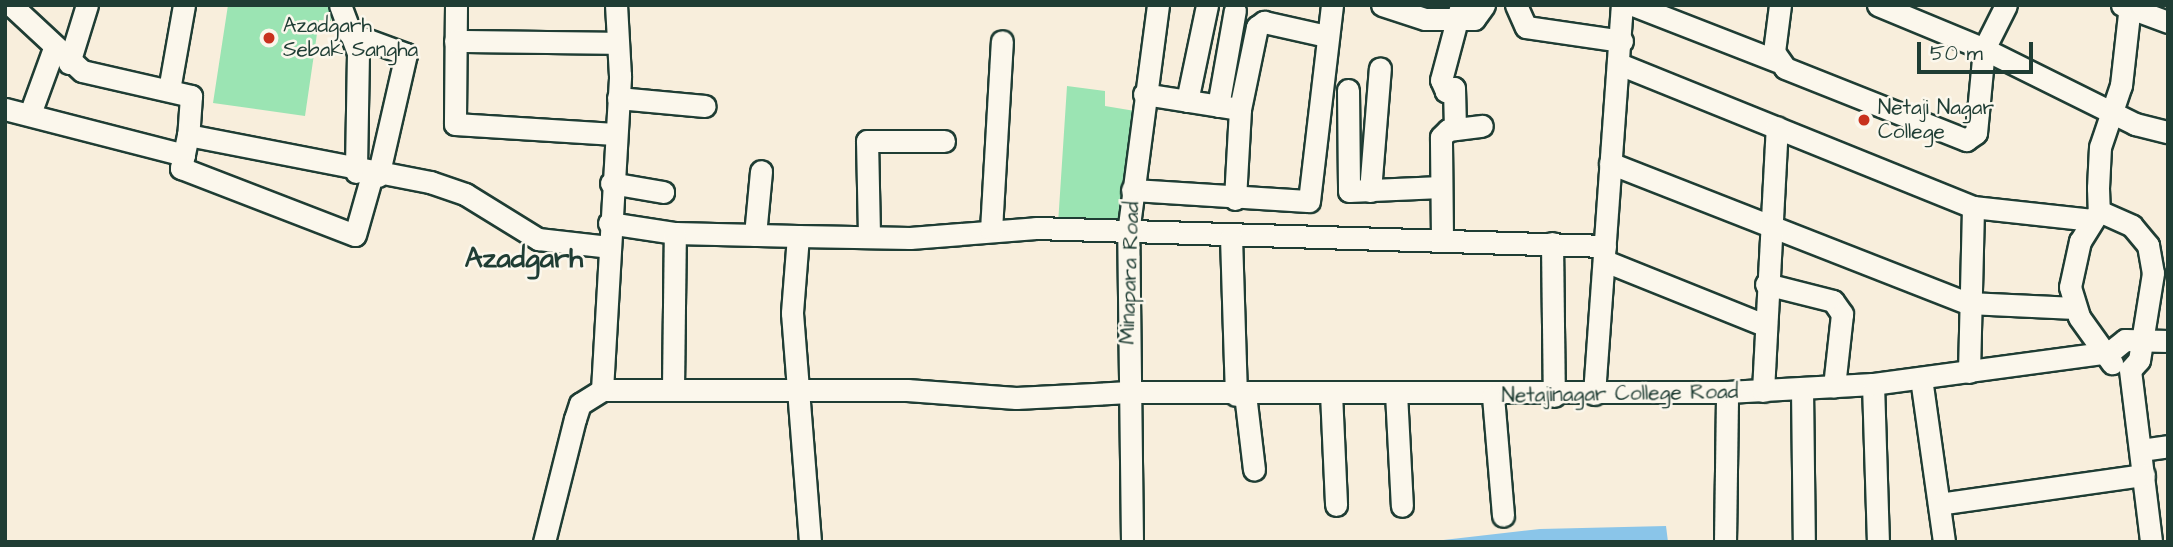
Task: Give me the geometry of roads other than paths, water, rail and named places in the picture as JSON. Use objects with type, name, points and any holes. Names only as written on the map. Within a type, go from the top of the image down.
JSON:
[{"type":"street","points":[[5,24],[12,5],[62,55],[97,75],[191,96],[185,171],[355,235],[369,174],[406,54],[349,33]]},
{"type":"street","points":[[30,114],[87,5]]},
{"type":"street","points":[[169,90],[184,5]]},
{"type":"street","points":[[340,5],[358,53],[369,174]]},
{"type":"street","points":[[456,5],[455,124],[615,134]]},
{"type":"street","points":[[544,542],[580,404],[601,390],[618,98],[616,5]]},
{"type":"street","name":"Minapara Road","points":[[1132,542],[1129,233],[1144,94],[1158,5]]},
{"type":"street","points":[[1187,101],[1207,5]]},
{"type":"street","points":[[1212,5],[1235,10],[1259,23],[1326,36]]},
{"type":"street","points":[[1132,190],[1235,200],[1304,203],[1312,197],[1326,36],[1332,5]]},
{"type":"street","points":[[1382,5],[1425,19],[1460,12],[1474,19],[1484,5]]},
{"type":"street","points":[[1516,5],[1526,27],[1622,41]]},
{"type":"street","points":[[1594,394],[1610,163],[1622,41],[1622,5]]},
{"type":"street","points":[[1633,5],[1777,61],[1966,140],[1976,133],[1984,49],[2006,5]]},
{"type":"street","points":[[1777,61],[1780,5]]},
{"type":"street","points":[[1878,5],[1984,49],[2114,110],[2135,124],[2168,132]]},
{"type":"street","points":[[2130,370],[2113,365],[2109,352],[2075,308],[2071,265],[2096,216],[2100,147],[2114,110],[2127,6],[2168,22]]},
{"type":"street","points":[[1218,106],[1235,10]]},
{"type":"street","points":[[1455,129],[1454,88],[1446,91],[1441,80],[1460,12]]},
{"type":"street","points":[[1235,200],[1240,109],[1259,23]]},
{"type":"street","points":[[455,41],[618,43]]},
{"type":"street","points":[[991,230],[1002,41]]},
{"type":"street","points":[[1619,64],[1973,207],[2096,216],[2132,226],[2148,245],[2151,302],[2139,360],[2130,370],[2151,542],[2168,539]]},
{"type":"street","points":[[1370,191],[1380,68]]},
{"type":"street","points":[[1348,90],[1345,184],[1349,191],[1441,187]]},
{"type":"street","points":[[1144,94],[1240,109]]},
{"type":"street","points":[[618,98],[705,106]]},
{"type":"street","points":[[5,109],[186,145],[369,174],[465,194],[538,239],[609,247]]},
{"type":"street","points":[[1442,238],[1441,137],[1455,129],[1482,126]]},
{"type":"street","points":[[1763,391],[1766,285],[1776,127]]},
{"type":"street","points":[[869,235],[867,141],[944,141]]},
{"type":"street","points":[[1610,163],[1968,303],[2075,308]]},
{"type":"street","points":[[755,235],[761,171]]},
{"type":"street","points":[[611,183],[663,192]]},
{"type":"street","points":[[1969,372],[1968,303],[1973,207]]},
{"type":"street","points":[[609,223],[675,233],[798,236],[991,230],[1231,237],[1442,238],[1552,243],[1605,253],[1765,325]]},
{"type":"street","points":[[673,388],[675,233]]},
{"type":"street","points":[[798,236],[792,313],[810,542]]},
{"type":"street","points":[[1231,237],[1240,394],[1254,469]]},
{"type":"street","points":[[1552,243],[1554,396]]},
{"type":"street","points":[[1766,285],[1833,301],[1843,314],[1834,387]]},
{"type":"street","points":[[2109,352],[2124,340],[2140,345],[2168,341]]},
{"type":"street","name":"Netajinagar College Road","points":[[601,390],[800,388],[1016,398],[1129,392],[1493,396],[1727,392],[1873,384],[2109,352]]},
{"type":"street","points":[[1921,378],[1944,542]]},
{"type":"street","points":[[1873,384],[1878,542]]},
{"type":"street","points":[[1802,389],[1804,542]]},
{"type":"street","points":[[1725,542],[1727,392]]},
{"type":"street","points":[[1331,393],[1336,505]]},
{"type":"street","points":[[1396,393],[1402,506]]},
{"type":"street","points":[[1493,396],[1503,516]]},
{"type":"street","points":[[2141,450],[2168,446]]},
{"type":"street","points":[[1939,504],[2144,475]]},
{"type":"water","points":[[1666,526],[1668,542],[1426,542],[1540,529]]},
{"type":"place","name":"Azadgarh Sebak Sangha","points":[[269,38]]},
{"type":"place","name":"Netaji Nagar College","points":[[1864,120]]},
{"type":"district","name":"Azadgarh","points":[[524,259]]}]
